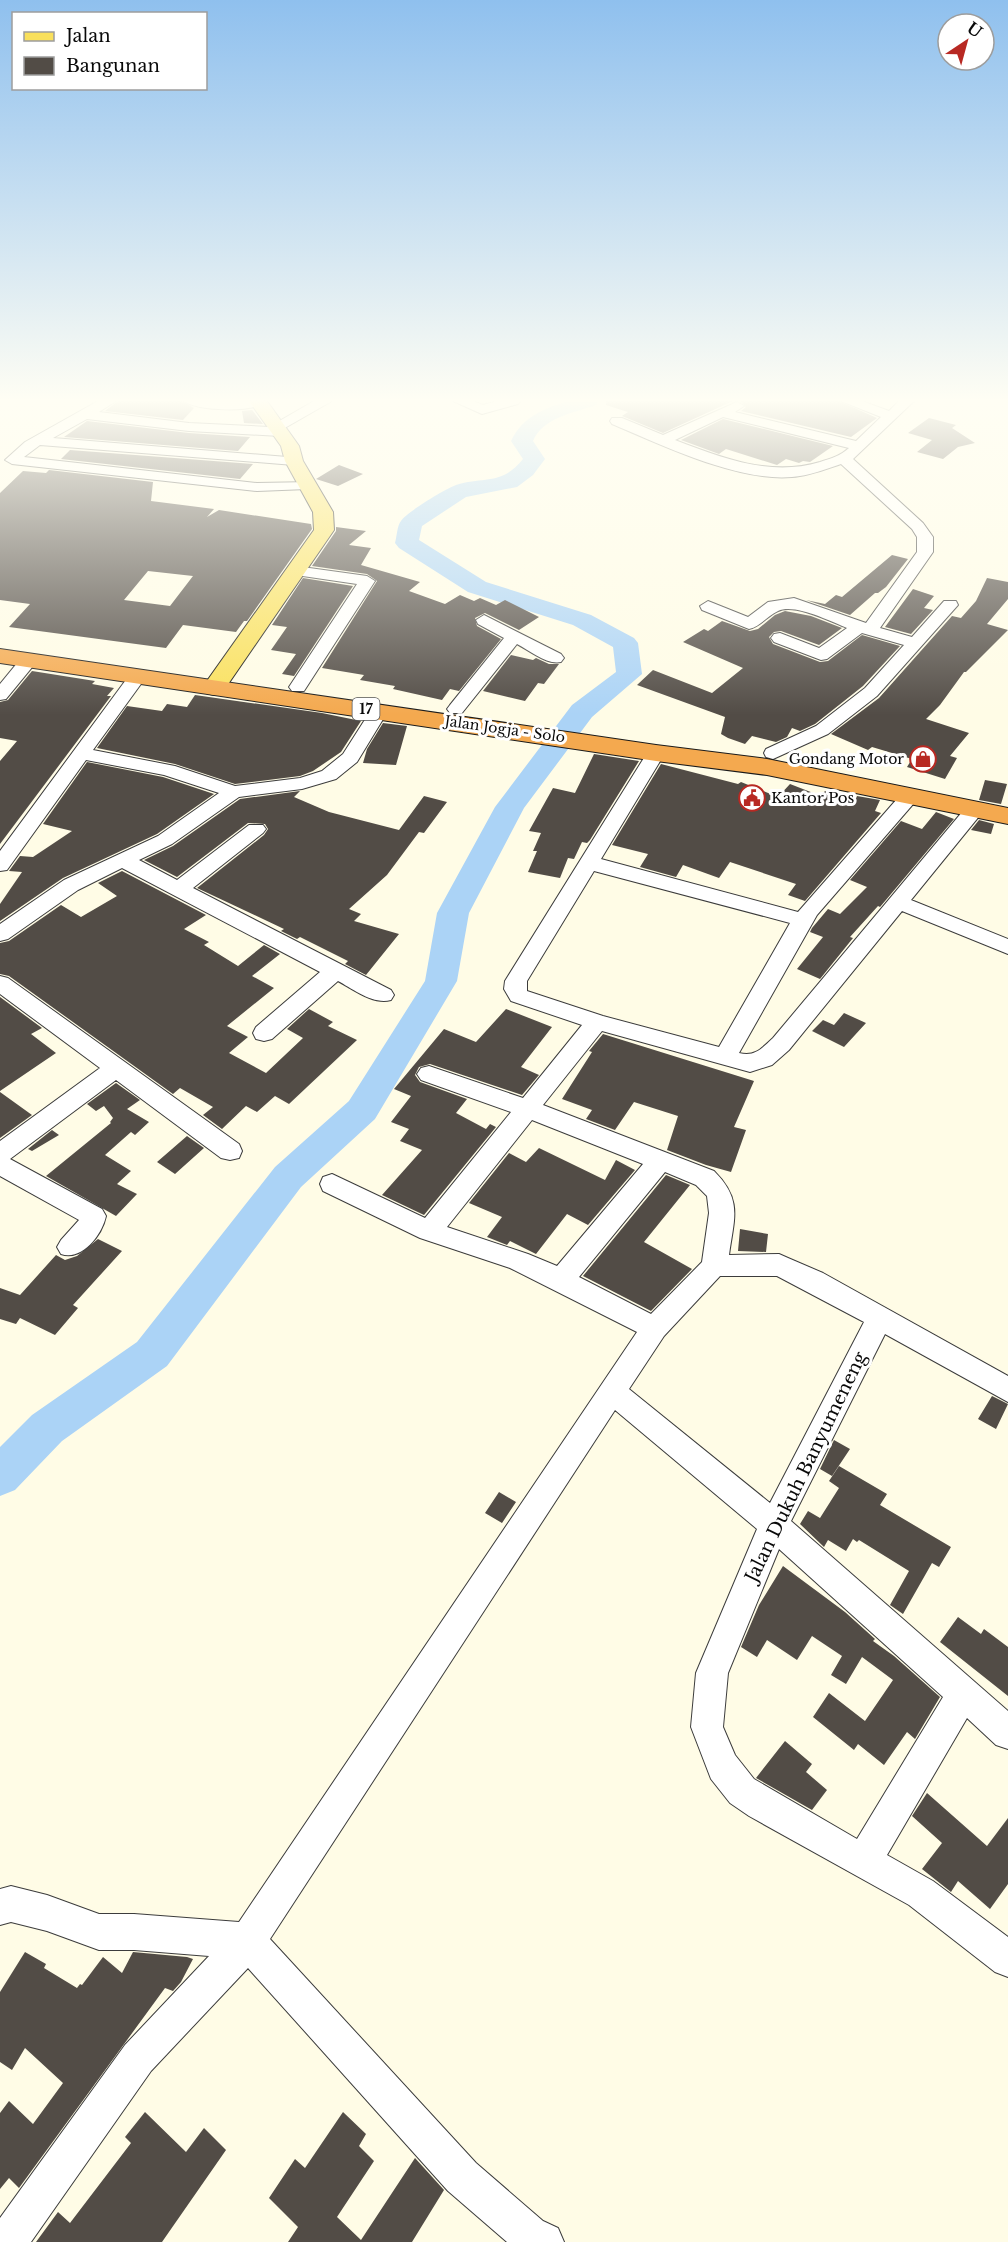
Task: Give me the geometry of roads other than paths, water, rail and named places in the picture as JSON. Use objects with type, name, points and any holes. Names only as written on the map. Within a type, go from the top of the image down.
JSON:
[{"type":"highway","name":"Jalan Jogja - Solo","points":[[0,643],[379,711],[521,726],[596,737],[773,753],[1008,801]]},
{"type":"highway","name":"Jalan Jogja - Solo","points":[[0,656],[137,677],[298,687],[456,709],[521,726]]},
{"type":"highway","name":"Jalan Jogja - Solo","points":[[596,737],[656,753],[767,768],[1008,816]]},
{"type":"main road","points":[[217,682],[324,530],[323,512],[319,506]]},
{"type":"street","points":[[780,638],[823,654],[846,635],[866,628],[925,552],[925,537],[918,526],[895,506]]},
{"type":"street","points":[[295,571],[367,581],[298,687]]},
{"type":"street","points":[[708,606],[749,624],[774,606],[794,603],[916,643]]},
{"type":"street","points":[[773,753],[822,730],[852,709],[887,676],[950,605]]},
{"type":"street","points":[[484,620],[555,658]]},
{"type":"street","points":[[456,709],[514,637]]},
{"type":"street","points":[[0,695],[29,660]]},
{"type":"street","points":[[0,866],[137,677]]},
{"type":"street","points":[[80,753],[168,770],[234,792],[302,783],[329,775],[350,758],[379,711]]},
{"type":"street","points":[[656,753],[516,981],[515,989],[519,996],[597,1022],[750,1064],[764,1059],[781,1044],[975,809]]},
{"type":"street","points":[[0,934],[71,885],[165,840],[234,792]]},
{"type":"street","points":[[725,1057],[804,920],[911,795]]},
{"type":"street","points":[[177,890],[256,828]]},
{"type":"street","points":[[122,860],[383,995]]},
{"type":"street","points":[[590,863],[804,920]]},
{"type":"street","points":[[898,902],[1008,947]]},
{"type":"street","points":[[264,1033],[335,970]]},
{"type":"street","points":[[0,983],[230,1151]]},
{"type":"street","points":[[429,1231],[597,1022]]},
{"type":"street","points":[[0,1154],[116,1068]]},
{"type":"street","points":[[7,2242],[138,2058],[248,1941],[654,1328],[714,1266],[722,1213],[719,1192],[705,1178],[528,1109],[429,1074]]},
{"type":"street","points":[[561,1280],[660,1161]]},
{"type":"street","points":[[0,1165],[93,1216],[91,1226],[70,1247]]},
{"type":"street","points":[[332,1184],[429,1231],[519,1261],[654,1328]]},
{"type":"street","points":[[714,1266],[779,1265],[814,1281],[1008,1390]]},
{"type":"street","name":"Jalan Dukuh Banyumeneng","points":[[879,1319],[774,1525],[712,1673],[707,1727],[723,1767],[742,1791],[761,1804],[921,1893],[1008,1959]]},
{"type":"street","points":[[613,1392],[774,1525],[1008,1732]]},
{"type":"street","points":[[864,1860],[963,1694]]},
{"type":"street","points":[[0,1906],[11,1904],[47,1913],[99,1932],[134,1932],[248,1941],[462,2177],[529,2235],[544,2242]]},
{"type":"waterway","points":[[0,1476],[47,1428],[152,1354],[288,1177],[362,1110],[441,981],[453,913],[510,807],[582,711],[629,674],[625,643],[582,620],[477,587],[407,543],[411,523],[437,506]]},
{"type":"place","name":"Gondang Motor","points":[[923,759]]},
{"type":"place","name":"Kantor Pos","points":[[752,798]]}]
